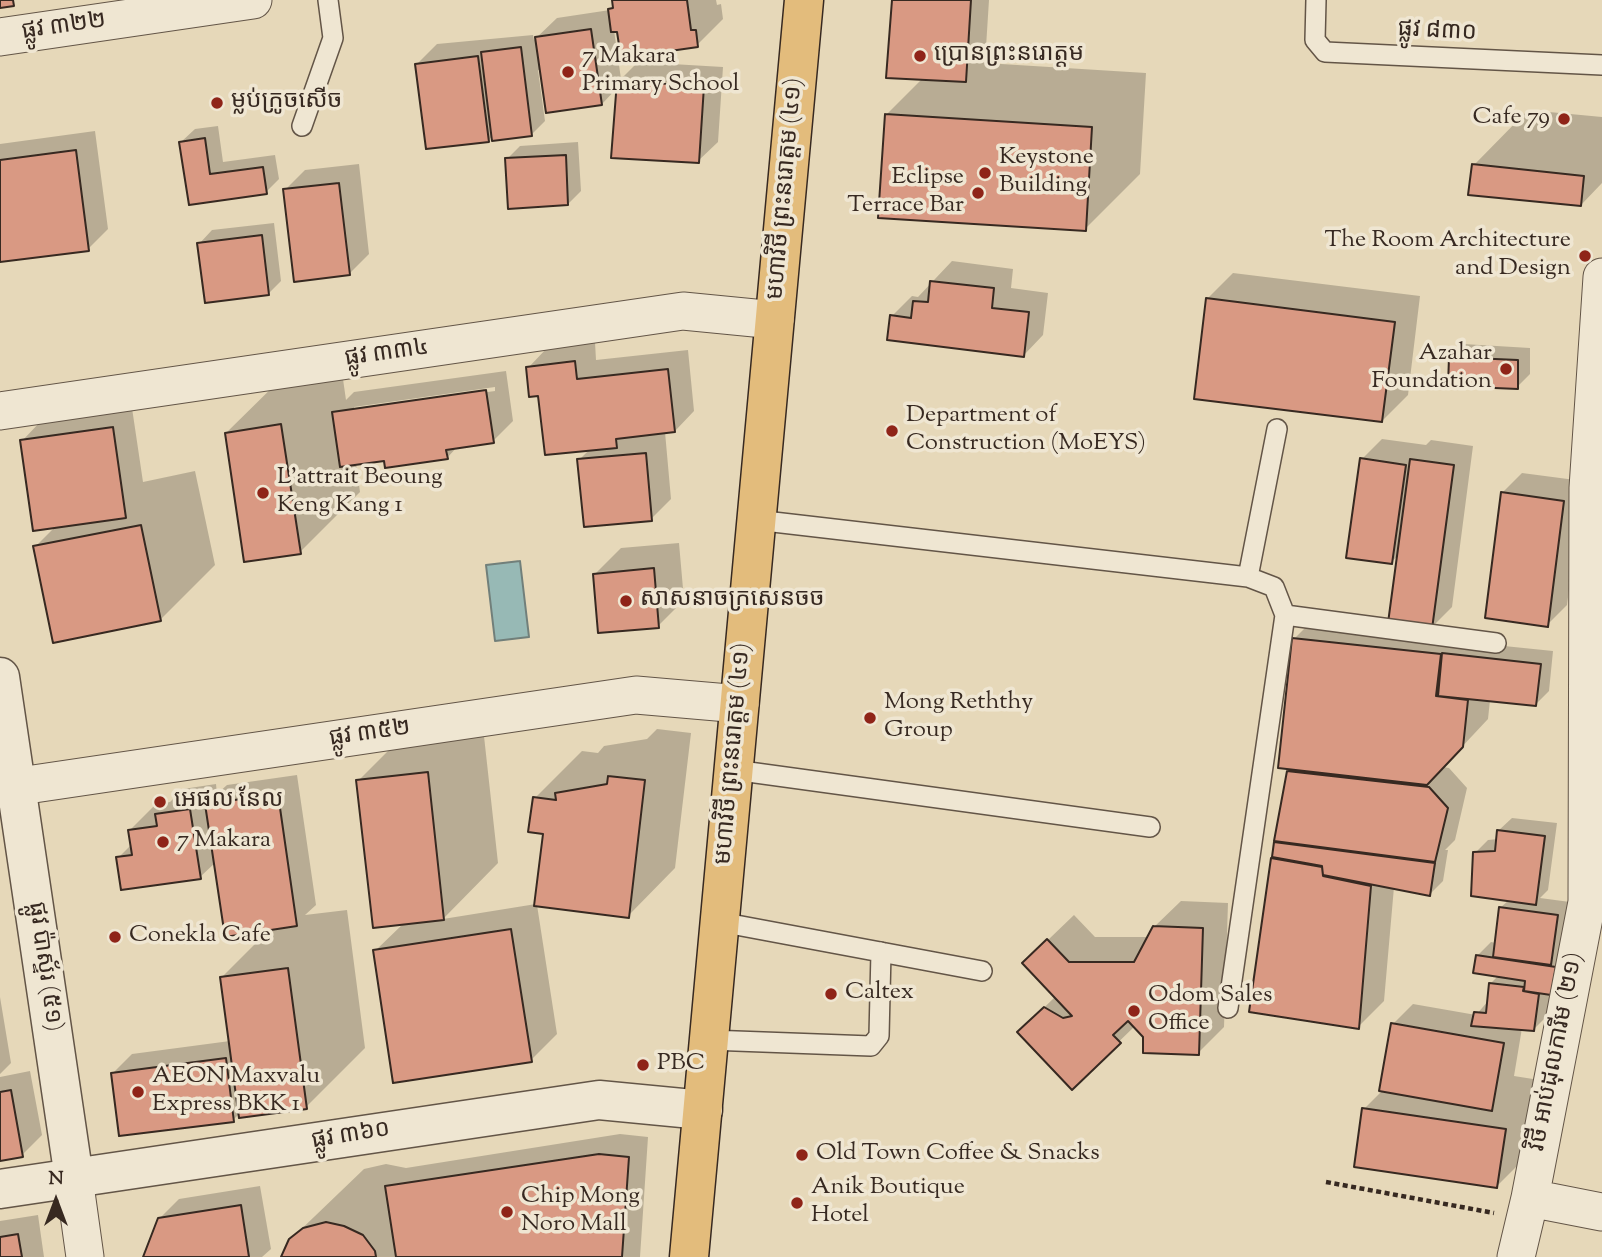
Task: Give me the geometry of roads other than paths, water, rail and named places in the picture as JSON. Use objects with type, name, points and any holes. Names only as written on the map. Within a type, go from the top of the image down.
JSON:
[{"type":"main road","name":"មហាវិថី ព្រះនរោត្តម (៤១)","points":[[689,1257],[804,0]]},
{"type":"street","name":"ផ្លូវ ៣២២","points":[[0,37],[253,0]]},
{"type":"street","name":"វិថី អាប់ដុលការីម (២១)","points":[[1516,1257],[1528,1209],[1587,902],[1595,750],[1588,488],[1602,277]]},
{"type":"street","name":"ផ្លូវ ៣៣៤","points":[[0,411],[684,311],[775,320]]},
{"type":"street","name":"ផ្លូវ ប៉ាស្ទ័រ (៥១)","points":[[0,677],[8,788],[85,1257]]},
{"type":"street","name":"ផ្លូវ ៣៥២","points":[[8,788],[636,695],[740,704]]},
{"type":"street","name":"ផ្លូវ ៣៦០","points":[[0,1189],[599,1100],[703,1110]]},
{"type":"street","points":[[1528,1209],[1602,1212]]},
{"type":"lane","points":[[302,126],[333,38],[328,0]]},
{"type":"lane","name":"ផ្លូវ ៨៣០","points":[[1316,0],[1315,40],[1325,52],[1602,65]]},
{"type":"lane","points":[[1248,577],[1277,429]]},
{"type":"lane","points":[[757,520],[1248,577],[1274,587],[1285,615],[1228,1007]]},
{"type":"lane","points":[[1285,615],[1496,643]]},
{"type":"lane","points":[[734,770],[1150,827]]},
{"type":"lane","points":[[720,922],[982,971]]},
{"type":"lane","points":[[709,1040],[871,1046],[879,1036],[881,952]]},
{"type":"water","points":[[520,561],[529,637],[495,641],[486,565]]},
{"type":"place","name":"ប្រោនព្រះនរោត្តម","points":[[920,56]]},
{"type":"place","name":"7 Makara Primary School","points":[[568,72]]},
{"type":"place","name":"ម្លប់ក្រូចសើច","points":[[217,103]]},
{"type":"place","name":"Cafe 79","points":[[1564,119]]},
{"type":"place","name":"Keystone Building","points":[[985,173]]},
{"type":"place","name":"Eclipse Terrace Bar","points":[[978,193]]},
{"type":"place","name":"The Room Architecture and Design","points":[[1585,256]]},
{"type":"place","name":"Azahar Foundation","points":[[1506,369]]},
{"type":"place","name":"Department of Construction (MoEYS)","points":[[892,431]]},
{"type":"place","name":"L’attrait Beoung Keng Kang 1","points":[[263,493]]},
{"type":"place","name":"សាសនាចក្រសេនចច","points":[[626,601]]},
{"type":"place","name":"Mong Reththy Group","points":[[870,718]]},
{"type":"place","name":"អេផល នែល","points":[[160,802]]},
{"type":"place","name":"7 Makara","points":[[163,842]]},
{"type":"place","name":"Conekla Cafe","points":[[115,937]]},
{"type":"place","name":"Caltex","points":[[831,994]]},
{"type":"place","name":"Odom Sales Office","points":[[1134,1011]]},
{"type":"place","name":"PBC","points":[[643,1065]]},
{"type":"place","name":"AEON Maxvalu Express BKK 1","points":[[138,1092]]},
{"type":"place","name":"Old Town Coffee & Snacks","points":[[802,1155]]},
{"type":"place","name":"Anik Boutique Hotel","points":[[797,1203]]},
{"type":"place","name":"Chip Mong Noro Mall","points":[[507,1212]]}]
